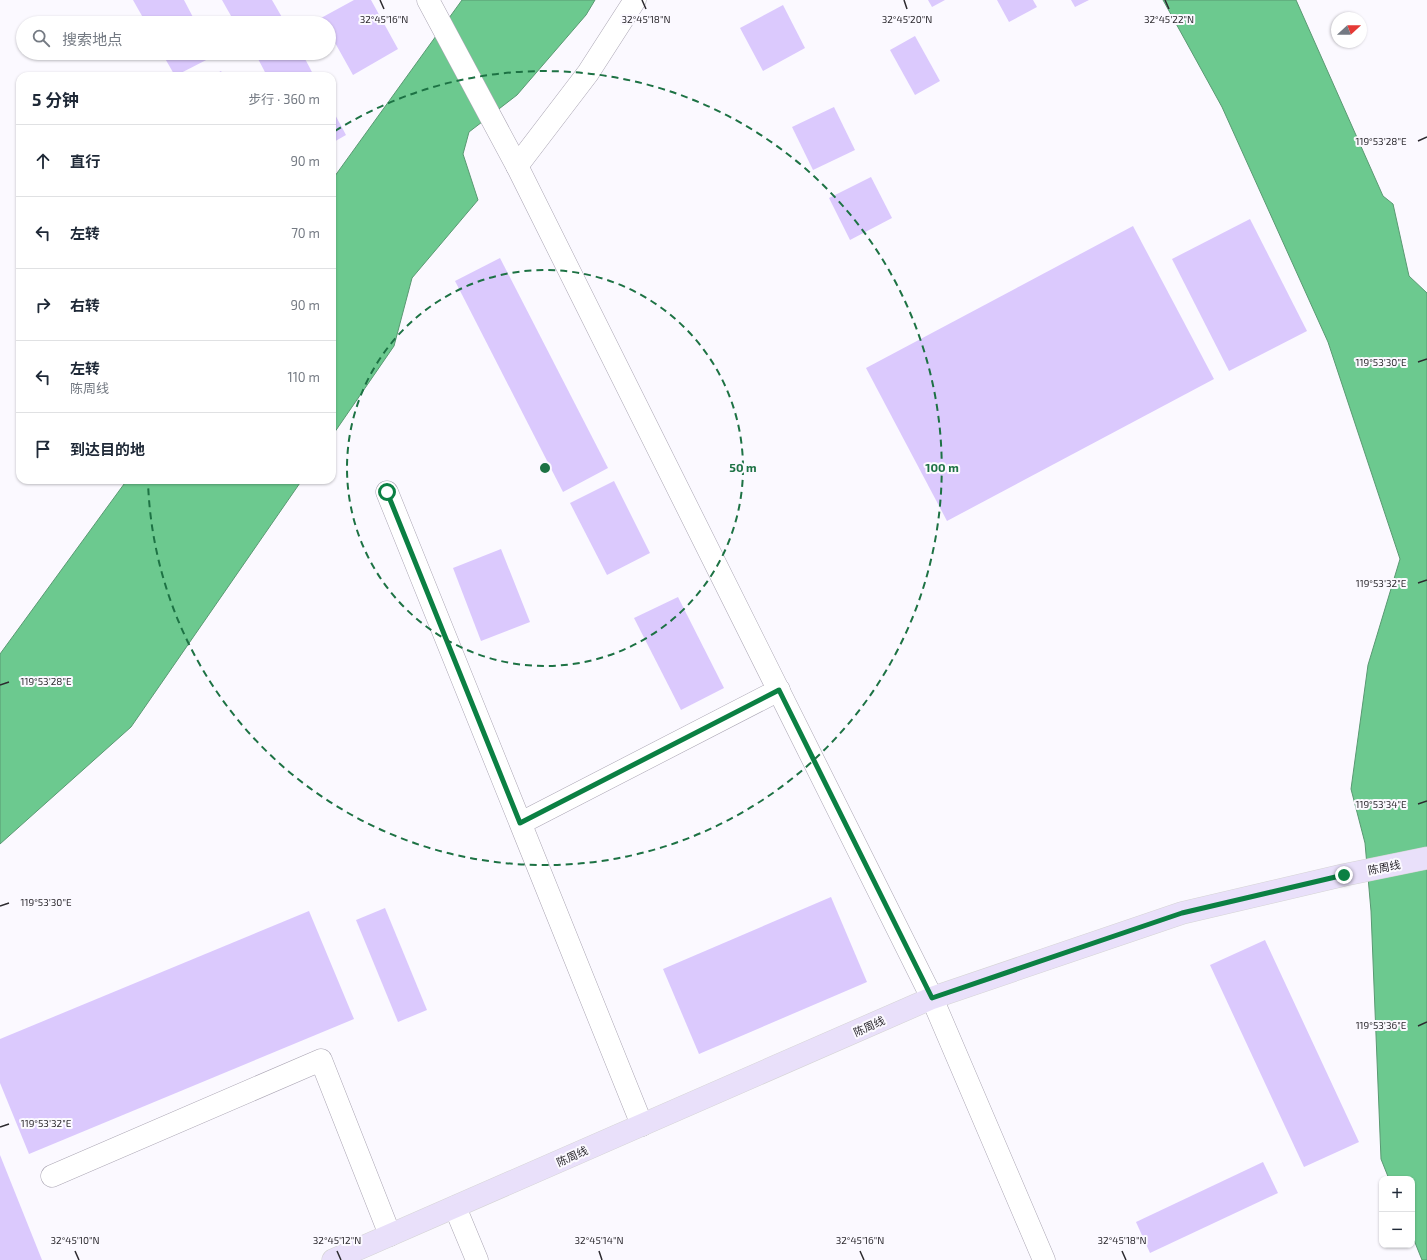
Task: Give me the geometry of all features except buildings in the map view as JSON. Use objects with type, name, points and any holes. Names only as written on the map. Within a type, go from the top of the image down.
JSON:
[{"type":"main road","name":"陈周线","points":[[333,1260],[932,998],[1182,913],[1344,875],[1427,858]]},
{"type":"street","points":[[517,166],[588,73],[635,0]]},
{"type":"street","points":[[430,4],[517,166],[932,998],[1044,1260]]},
{"type":"street","points":[[387,492],[642,1125]]},
{"type":"street","points":[[520,823],[779,690]]},
{"type":"street","points":[[52,1176],[321,1060],[390,1235]]},
{"type":"street","points":[[455,1207],[478,1260]]},
{"type":"shaded area","points":[[462,0],[595,0],[586,15],[517,95],[469,132],[463,154],[478,200],[412,278],[394,346],[336,430],[336,174]]},
{"type":"shaded area","points":[[1163,0],[1296,0],[1383,196],[1393,204],[1409,276],[1427,293],[1427,1260],[1422,1260],[1415,1242],[1415,1176],[1388,1176],[1381,1159],[1371,911],[1365,843],[1351,789],[1368,665],[1400,559],[1328,342],[1222,107]]},
{"type":"shaded area","points":[[124,484],[299,484],[131,727],[0,844],[0,654]]},
{"type":"route","points":[[387,492],[520,823],[779,690],[932,998],[1182,913],[1344,875]]}]
